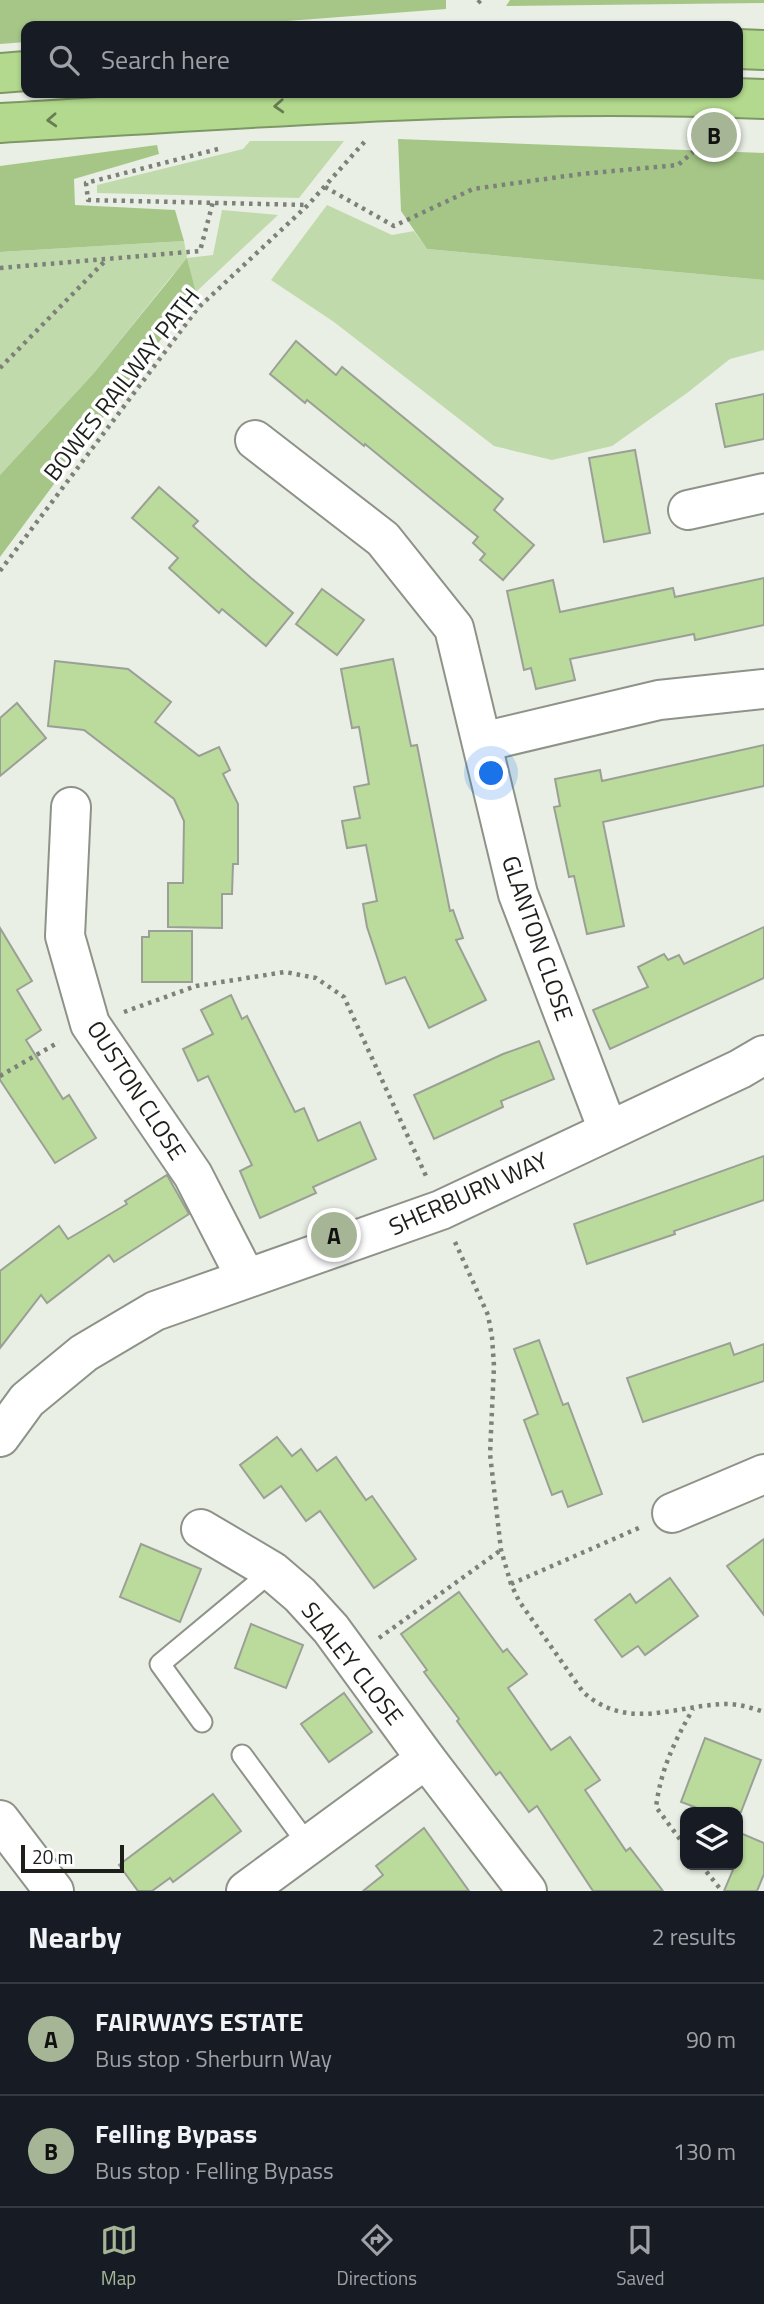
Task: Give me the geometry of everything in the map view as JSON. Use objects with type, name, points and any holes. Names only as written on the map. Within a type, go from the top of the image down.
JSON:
[{"type":"highway","points":[[743,50],[764,50]]},
{"type":"highway","points":[[0,73],[21,71]]},
{"type":"highway","points":[[0,123],[435,99],[746,98]]},
{"type":"street","name":"GLANTON CLOSE","points":[[255,440],[383,539],[454,628],[518,894],[608,1130]]},
{"type":"street","points":[[688,510],[764,494]]},
{"type":"street","points":[[482,742],[659,700],[764,689]]},
{"type":"street","name":"OUSTON CLOSE","points":[[71,807],[65,936],[90,1024],[193,1175],[247,1278]]},
{"type":"street","name":"SHERBURN WAY","points":[[0,1437],[27,1400],[84,1353],[155,1311],[441,1210],[740,1069],[764,1055]]},
{"type":"street","points":[[672,1513],[764,1475]]},
{"type":"street","name":"SLALEY CLOSE","points":[[201,1529],[272,1571],[300,1595],[353,1657],[426,1759],[527,1891]]},
{"type":"street","points":[[246,1891],[426,1759]]},
{"type":"street","points":[[0,1820],[54,1891]]},
{"type":"lane","points":[[202,1722],[160,1664],[272,1571]]},
{"type":"lane","points":[[242,1755],[309,1846]]},
{"type":"path","points":[[325,187],[394,226],[473,189],[581,174],[678,165],[714,135],[746,98]]},
{"type":"path","points":[[243,108],[226,147],[86,183],[88,200],[309,205]]},
{"type":"path","name":"BOWES RAILWAY PATH","points":[[0,571],[198,308],[309,205],[367,138]]},
{"type":"path","points":[[0,268],[200,251],[213,202]]},
{"type":"path","points":[[0,368],[106,259]]},
{"type":"path","points":[[0,1076],[90,1024],[197,986],[285,972],[316,978],[344,997],[488,1315],[494,1366],[491,1474],[501,1550],[519,1601],[583,1692],[595,1703],[626,1714],[647,1715],[728,1704],[764,1712]]},
{"type":"path","points":[[511,1584],[672,1513]]},
{"type":"path","points":[[353,1657],[501,1550]]},
{"type":"path","points":[[680,1839],[656,1807],[659,1783],[671,1746],[693,1708]]},
{"type":"path","points":[[705,1870],[722,1891]]},
{"type":"green space","points":[[0,0],[446,0],[446,9],[288,21],[21,21],[21,42],[0,44]]},
{"type":"green space","points":[[510,0],[764,0],[764,3],[506,6]]},
{"type":"green space","points":[[398,139],[764,153],[764,280],[427,249],[401,211]]},
{"type":"green space","points":[[250,141],[344,141],[299,198],[97,193],[97,185],[243,149]]},
{"type":"green space","points":[[157,145],[159,154],[74,179],[75,205],[175,210],[184,241],[0,252],[0,166]]},
{"type":"green space","points":[[327,205],[392,235],[414,231],[427,249],[764,280],[764,350],[730,359],[612,446],[552,460],[494,446],[334,322],[271,280]]},
{"type":"green space","points":[[222,210],[278,215],[196,292],[187,259],[93,374],[0,475],[0,252],[184,241],[187,258],[213,255]]},
{"type":"green space","points":[[187,258],[196,292],[0,557],[0,475],[93,374]]},
{"type":"building","points":[[296,341],[336,375],[342,367],[503,499],[494,510],[534,545],[503,580],[480,560],[485,554],[473,543],[478,537],[365,444],[364,446],[307,400],[305,403],[270,374]]},
{"type":"building","points":[[764,394],[764,439],[725,447],[716,404]]},
{"type":"building","points":[[635,450],[650,533],[604,542],[589,458]]},
{"type":"building","points":[[159,487],[198,521],[193,526],[293,613],[266,646],[222,609],[219,613],[169,568],[178,558],[132,518]]},
{"type":"building","points":[[764,578],[764,625],[695,640],[694,634],[570,659],[575,680],[536,689],[531,668],[524,670],[507,591],[553,580],[560,612],[673,588],[675,597]]},
{"type":"building","points":[[322,589],[364,620],[337,655],[296,624]]},
{"type":"building","points":[[393,659],[411,746],[417,745],[450,911],[453,910],[463,938],[456,940],[486,1000],[429,1028],[405,977],[386,984],[367,927],[363,904],[377,901],[366,845],[347,848],[342,821],[360,818],[354,787],[369,784],[359,727],[352,728],[341,669]]},
{"type":"building","points":[[55,661],[128,669],[171,702],[155,722],[199,756],[219,747],[230,770],[223,774],[238,804],[238,864],[233,864],[232,894],[222,894],[222,928],[168,927],[168,883],[183,883],[184,821],[174,799],[84,730],[48,726]]},
{"type":"building","points":[[17,703],[46,738],[0,776],[0,718]]},
{"type":"building","points":[[764,745],[764,786],[603,822],[624,926],[587,934],[574,876],[569,877],[554,807],[560,806],[555,779],[600,770],[602,781]]},
{"type":"building","points":[[764,927],[764,978],[610,1049],[593,1010],[648,987],[638,967],[664,954],[668,960],[679,955],[684,964]]},
{"type":"building","points":[[0,928],[32,981],[17,990],[41,1030],[26,1040],[63,1099],[69,1095],[96,1138],[55,1163],[0,1080]]},
{"type":"building","points":[[149,931],[192,931],[192,982],[142,982],[142,937],[149,937]]},
{"type":"building","points":[[231,995],[242,1019],[247,1016],[295,1112],[304,1108],[318,1141],[360,1122],[376,1159],[313,1187],[316,1193],[260,1218],[240,1171],[252,1165],[208,1076],[198,1081],[183,1049],[213,1034],[201,1010]]},
{"type":"building","points":[[539,1041],[554,1079],[501,1101],[503,1107],[434,1139],[414,1095],[503,1054]]},
{"type":"building","points":[[764,1156],[764,1200],[587,1264],[574,1224]]},
{"type":"building","points":[[167,1175],[189,1214],[114,1262],[109,1255],[47,1303],[41,1295],[0,1348],[0,1271],[59,1226],[68,1239],[127,1204],[125,1201]]},
{"type":"building","points":[[539,1340],[563,1405],[568,1403],[602,1494],[568,1507],[562,1491],[552,1495],[524,1420],[538,1414],[514,1349]]},
{"type":"building","points":[[730,1343],[734,1355],[764,1344],[764,1381],[643,1422],[627,1378]]},
{"type":"building","points":[[277,1437],[292,1456],[301,1449],[317,1471],[336,1457],[366,1500],[372,1496],[416,1559],[374,1588],[320,1511],[306,1521],[281,1486],[264,1498],[240,1465]]},
{"type":"building","points":[[764,1539],[764,1615],[727,1566]]},
{"type":"building","points":[[141,1544],[201,1569],[180,1622],[120,1597]]},
{"type":"building","points":[[670,1578],[698,1616],[645,1655],[638,1646],[622,1657],[595,1620],[630,1594],[636,1603]]},
{"type":"building","points":[[459,1592],[503,1652],[507,1649],[527,1674],[508,1688],[551,1750],[570,1737],[600,1780],[585,1790],[626,1851],[630,1848],[663,1891],[593,1891],[537,1806],[529,1812],[500,1772],[496,1775],[457,1721],[459,1719],[424,1672],[427,1670],[401,1634]]},
{"type":"building","points":[[251,1624],[303,1645],[286,1688],[235,1668]]},
{"type":"building","points":[[344,1693],[372,1732],[329,1762],[301,1724]]},
{"type":"building","points":[[705,1738],[761,1760],[743,1807],[694,1807],[681,1802]]},
{"type":"building","points":[[213,1794],[241,1831],[173,1882],[170,1878],[152,1891],[138,1891],[119,1865]]},
{"type":"building","points":[[424,1828],[469,1891],[363,1891],[383,1875],[376,1866]]},
{"type":"building","points":[[743,1834],[764,1843],[764,1874],[757,1891],[724,1891],[733,1870],[743,1870]]},
{"type":"place","name":"Felling Bypass","points":[[714,135]]},
{"type":"place","name":"FAIRWAYS ESTATE","points":[[334,1235]]}]
